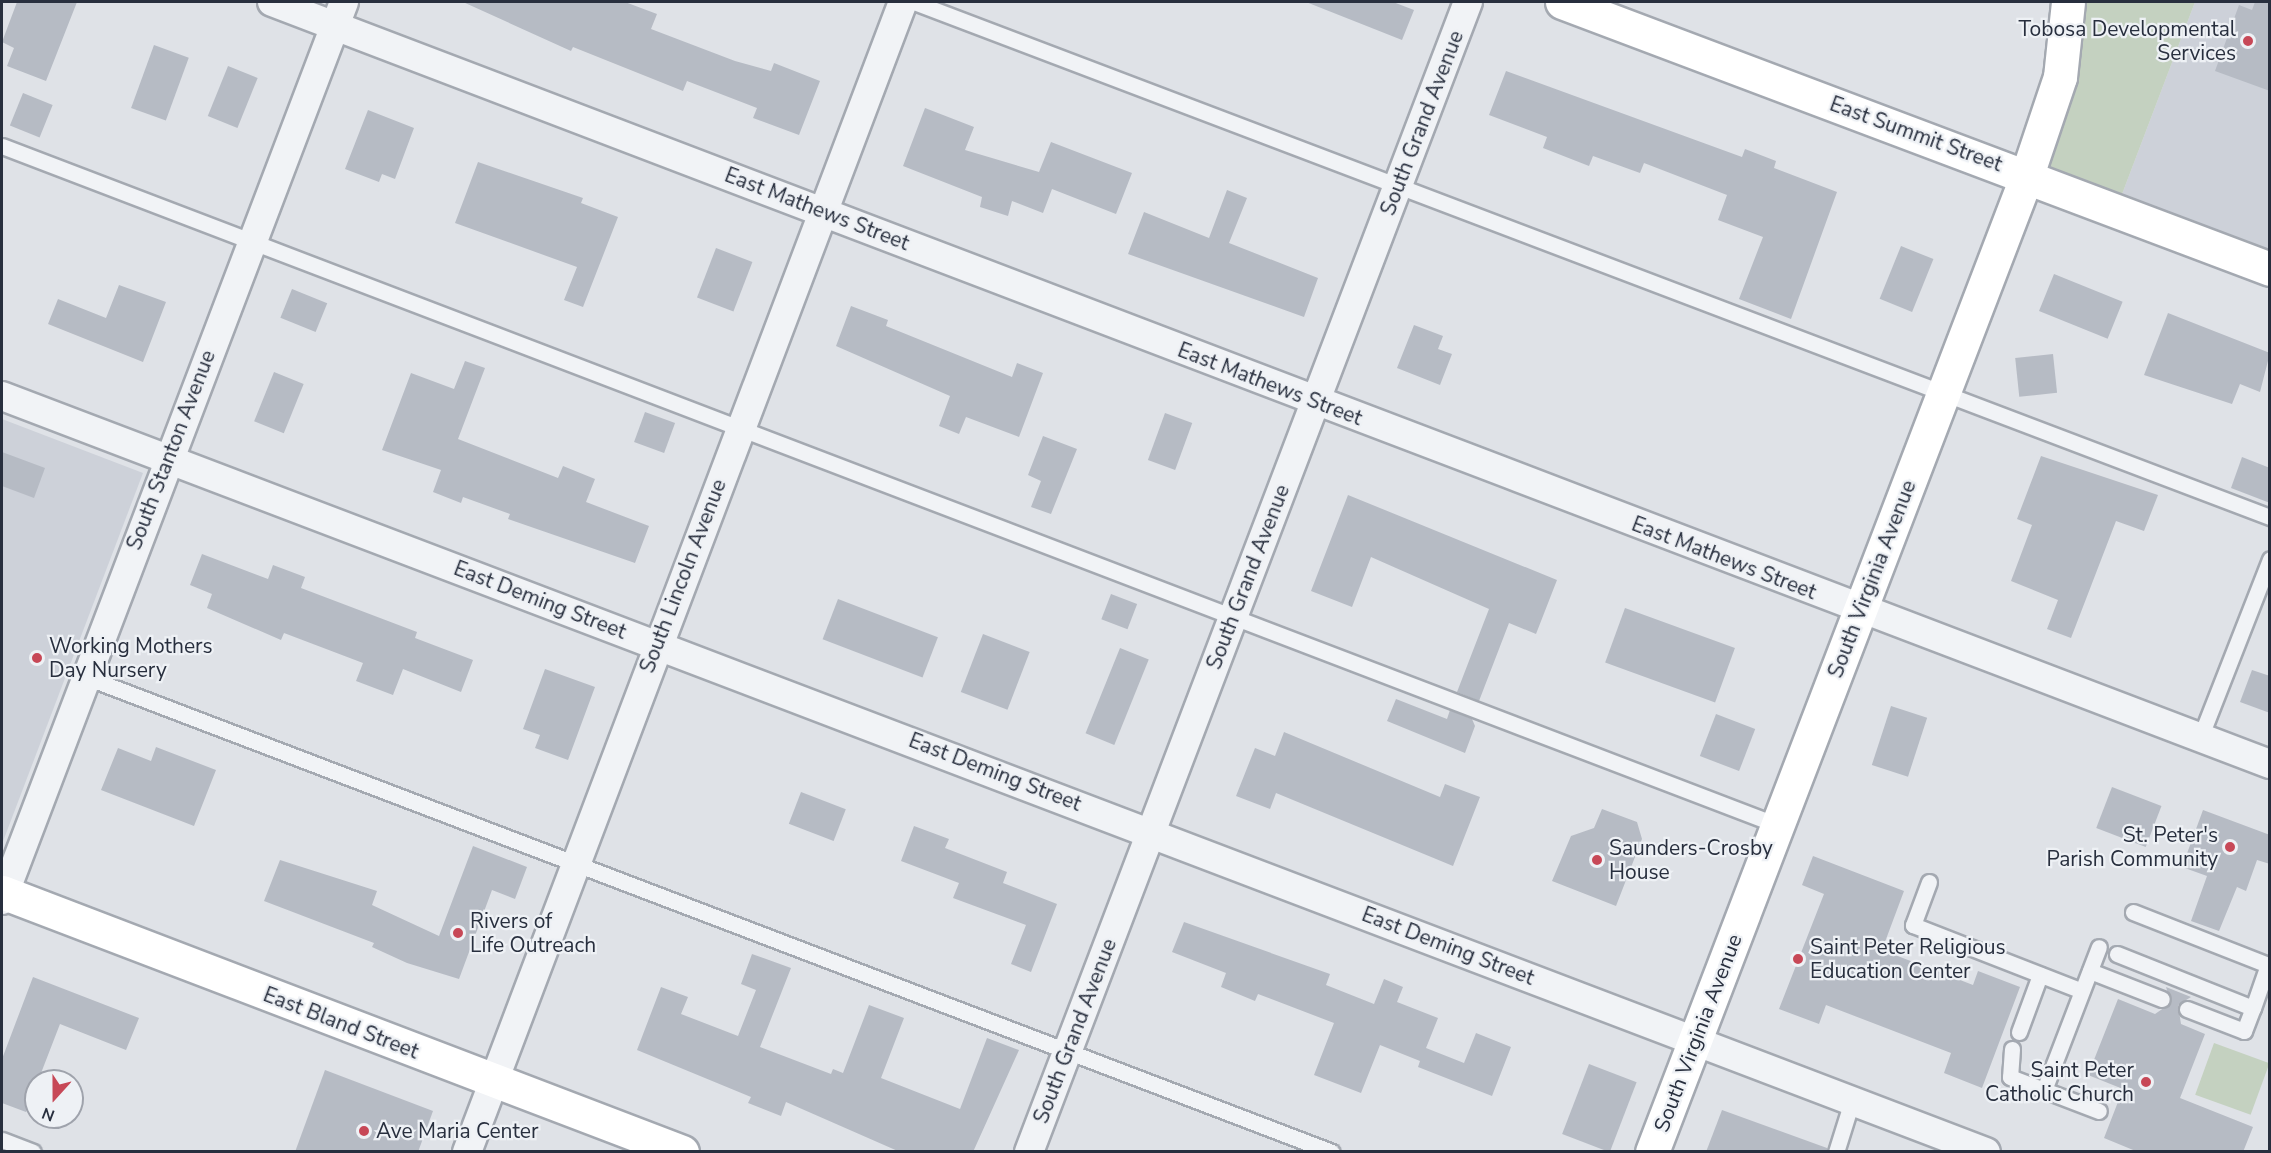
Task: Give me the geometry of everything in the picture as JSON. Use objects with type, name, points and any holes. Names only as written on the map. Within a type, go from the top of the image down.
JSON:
[{"type":"street","name":"East Mathews Street","points":[[272,2],[339,14],[823,211],[1861,610],[2270,764]]},
{"type":"street","name":"South Lincoln Avenue","points":[[466,1152],[903,2]]},
{"type":"street","name":"South Grand Avenue","points":[[1029,1152],[1468,2]]},
{"type":"street","name":"East Summit Street","points":[[1562,2],[2027,175],[2270,269]]},
{"type":"street","name":"South Virginia Avenue","points":[[1652,1152],[2027,175],[2060,77],[2068,2]]},
{"type":"street","name":"South Stanton Avenue","points":[[2,895],[339,14]]},
{"type":"street","name":"East Deming Street","points":[[2,396],[1151,831],[1852,1101],[1951,1145],[1986,1152]]},
{"type":"street","name":"East Bland Street","points":[[2,895],[682,1152]]},
{"type":"lane","points":[[914,2],[2270,517]]},
{"type":"lane","points":[[2,146],[1234,615],[1778,825]]},
{"type":"lane","points":[[2200,738],[2270,559]]},
{"type":"lane","points":[[86,677],[1332,1152]]},
{"type":"lane","points":[[1929,882],[1914,925],[2082,991]]},
{"type":"lane","points":[[2133,912],[2268,964],[2244,1031],[2187,1009]]},
{"type":"lane","points":[[2044,1090],[2099,947]]},
{"type":"lane","points":[[2117,954],[2253,1008]]},
{"type":"lane","points":[[2090,971],[2162,999]]},
{"type":"lane","points":[[2019,1032],[2040,975]]},
{"type":"lane","points":[[2012,1049],[2010,1077],[2099,1111]]},
{"type":"lane","points":[[1836,1152],[1852,1101]]},
{"type":"lane","points":[[2,1140],[33,1152]]},
{"type":"shaded area","points":[[2195,2],[2269,2],[2269,269],[2116,210]]},
{"type":"shaded area","name":"Working Mothers Day Nursery","points":[[2,419],[143,473],[2,844]]},
{"type":"green space","points":[[2068,2],[2195,2],[2116,210],[2027,175]]},
{"type":"green space","points":[[2214,1043],[2269,1063],[2251,1115],[2195,1095]]},
{"type":"building","points":[[17,2],[77,2],[46,81],[7,66],[14,48],[2,42]]},
{"type":"building","points":[[463,2],[625,2],[657,14],[651,29],[735,61],[771,71],[774,63],[820,81],[799,135],[753,118],[757,108],[687,81],[683,91],[573,47],[571,51]]},
{"type":"building","points":[[1306,2],[1393,2],[1414,10],[1402,40]]},
{"type":"building","name":"Tobosa Developmental Services","points":[[2255,2],[2270,2],[2270,91],[2215,71],[2239,5],[2252,10]]},
{"type":"building","points":[[154,45],[189,58],[166,121],[131,108]]},
{"type":"building","points":[[228,66],[258,78],[237,128],[208,116]]},
{"type":"building","points":[[1506,71],[1742,157],[1745,149],[1776,161],[1774,168],[1837,192],[1791,319],[1739,299],[1763,237],[1718,220],[1727,195],[1644,163],[1640,173],[1593,156],[1589,166],[1543,148],[1547,137],[1489,115]]},
{"type":"building","points":[[23,93],[53,105],[40,137],[10,125]]},
{"type":"building","points":[[925,108],[974,127],[965,150],[1039,172],[1051,142],[1132,173],[1116,214],[1052,189],[1043,213],[1012,201],[1008,216],[980,207],[982,197],[903,166]]},
{"type":"building","points":[[368,110],[414,128],[395,179],[382,174],[379,182],[345,169]]},
{"type":"building","points":[[478,162],[583,198],[581,203],[618,217],[583,307],[564,300],[577,267],[455,223]]},
{"type":"building","points":[[1227,190],[1247,198],[1229,243],[1318,278],[1304,317],[1128,254],[1144,212],[1209,238]]},
{"type":"building","points":[[1901,246],[1933,259],[1912,312],[1880,299]]},
{"type":"building","points":[[716,248],[752,262],[733,311],[697,297]]},
{"type":"building","points":[[2054,274],[2123,302],[2108,339],[2039,311]]},
{"type":"building","points":[[119,285],[166,302],[143,362],[48,324],[58,299],[106,318]]},
{"type":"building","points":[[292,289],[327,303],[316,332],[280,318]]},
{"type":"building","points":[[851,306],[888,320],[886,326],[1012,377],[1017,363],[1043,373],[1019,437],[966,417],[959,434],[939,426],[950,396],[836,346]]},
{"type":"building","points":[[2168,313],[2270,353],[2260,392],[2240,384],[2232,404],[2144,375]]},
{"type":"building","points":[[1414,325],[1443,336],[1438,349],[1452,354],[1440,385],[1397,368]]},
{"type":"building","points":[[2053,354],[2057,393],[2019,397],[2015,358]]},
{"type":"building","points":[[465,361],[485,368],[458,439],[558,478],[563,466],[595,479],[586,502],[649,526],[635,563],[508,519],[510,514],[463,497],[461,503],[433,492],[441,470],[382,450],[411,373],[454,389]]},
{"type":"building","points":[[274,372],[304,384],[284,433],[254,421]]},
{"type":"building","points":[[645,412],[675,423],[664,453],[634,442]]},
{"type":"building","points":[[1165,413],[1192,423],[1175,470],[1148,460]]},
{"type":"building","points":[[1043,436],[1077,449],[1051,514],[1031,507],[1041,481],[1028,475]]},
{"type":"building","points":[[2,452],[45,468],[34,498],[2,486]]},
{"type":"building","points":[[2041,456],[2158,495],[2144,531],[2116,521],[2071,638],[2047,629],[2058,600],[2011,581],[2032,525],[2017,519]]},
{"type":"building","points":[[2242,457],[2270,468],[2270,503],[2231,488]]},
{"type":"building","points":[[1348,495],[1557,580],[1536,634],[1509,623],[1479,701],[1457,692],[1489,609],[1371,557],[1352,607],[1311,591]]},
{"type":"building","points":[[202,554],[268,579],[273,565],[305,577],[301,588],[417,632],[415,638],[473,660],[461,692],[403,669],[393,695],[356,681],[363,663],[284,633],[281,640],[207,608],[212,594],[190,585]]},
{"type":"building","points":[[1111,594],[1137,604],[1127,629],[1101,619]]},
{"type":"building","points":[[838,599],[938,637],[922,677],[823,639]]},
{"type":"building","points":[[1625,608],[1735,648],[1715,703],[1605,663]]},
{"type":"building","points":[[983,634],[1030,652],[1007,710],[961,692]]},
{"type":"building","points":[[1120,648],[1149,660],[1114,745],[1086,733]]},
{"type":"building","points":[[545,669],[595,687],[568,760],[535,748],[540,735],[523,729]]},
{"type":"building","points":[[2252,670],[2270,676],[2270,713],[2240,702]]},
{"type":"building","points":[[1396,699],[1447,719],[1450,710],[1472,719],[1475,726],[1465,753],[1387,721]]},
{"type":"building","points":[[1891,706],[1927,718],[1908,777],[1872,765]]},
{"type":"building","points":[[1716,714],[1755,729],[1739,771],[1700,756]]},
{"type":"building","points":[[1284,732],[1440,797],[1445,784],[1480,797],[1453,866],[1276,793],[1270,809],[1236,796],[1255,748],[1275,756]]},
{"type":"building","points":[[156,747],[216,770],[194,826],[101,790],[118,748],[151,761]]},
{"type":"building","points":[[2112,787],[2161,806],[2146,847],[2096,828]]},
{"type":"building","points":[[801,792],[846,809],[834,841],[789,824]]},
{"type":"building","name":"Saunders-Crosby House","points":[[1602,809],[1637,822],[1642,839],[1616,906],[1552,881],[1571,836],[1594,828]]},
{"type":"building","name":"St. Peter's Parish Community","points":[[2203,810],[2270,835],[2270,864],[2257,860],[2246,891],[2237,887],[2219,931],[2191,921],[2207,876],[2182,867]]},
{"type":"building","points":[[914,826],[949,839],[945,848],[1007,872],[1003,883],[1057,904],[1031,972],[1011,964],[1026,925],[953,898],[959,883],[901,861]]},
{"type":"building","points":[[473,846],[527,867],[515,899],[492,890],[459,979],[407,963],[372,947],[374,943],[264,901],[280,860],[377,891],[372,905],[439,936]]},
{"type":"building","points":[[1813,856],[1904,891],[1882,950],[1973,985],[1978,971],[2020,987],[1982,1088],[1944,1073],[1951,1053],[1826,1005],[1819,1024],[1779,1009],[1824,894],[1802,885]]},
{"type":"building","points":[[1184,922],[1330,974],[1326,985],[1374,1004],[1384,979],[1403,987],[1397,1002],[1438,1018],[1426,1048],[1464,1063],[1476,1033],[1511,1047],[1492,1096],[1418,1067],[1420,1061],[1380,1045],[1361,1093],[1314,1075],[1334,1023],[1258,994],[1255,1001],[1221,987],[1226,973],[1172,952]]},
{"type":"building","points":[[752,954],[791,968],[760,1047],[831,1074],[833,1069],[843,1073],[869,1005],[904,1018],[881,1078],[960,1109],[987,1038],[1019,1050],[973,1152],[900,1152],[786,1102],[781,1116],[748,1103],[751,1097],[637,1050],[661,987],[688,997],[681,1014],[738,1036],[756,990],[741,984]]},
{"type":"building","points":[[33,977],[139,1018],[126,1050],[60,1024],[43,1069],[24,1069],[24,1111],[2,1103],[2,1059]]},
{"type":"building","name":"Saint Peter Catholic Church","points":[[2166,987],[2191,997],[2178,1005],[2181,1024],[2205,1034],[2180,1098],[2253,1127],[2243,1152],[2138,1152],[2104,1138],[2123,1089],[2088,1075],[2118,999],[2155,1014],[2171,1003]]},
{"type":"building","points":[[1589,1064],[1637,1082],[1610,1152],[1562,1134]]},
{"type":"building","name":"Ave Maria Center","points":[[325,1070],[433,1111],[418,1152],[295,1152]]},
{"type":"building","points":[[1722,1110],[1827,1148],[1827,1152],[1706,1152]]},
{"type":"place","name":"Tobosa Developmental Services","points":[[2248,41]]},
{"type":"place","name":"Working Mothers Day Nursery","points":[[37,658]]},
{"type":"place","name":"St. Peter's Parish Community","points":[[2230,847]]},
{"type":"place","name":"Saunders-Crosby House","points":[[1597,860]]},
{"type":"place","name":"Rivers of Life Outreach","points":[[458,933]]},
{"type":"place","name":"Saint Peter Religious Education Center","points":[[1798,959]]},
{"type":"place","name":"Saint Peter Catholic Church","points":[[2146,1082]]},
{"type":"place","name":"Ave Maria Center","points":[[364,1131]]}]
